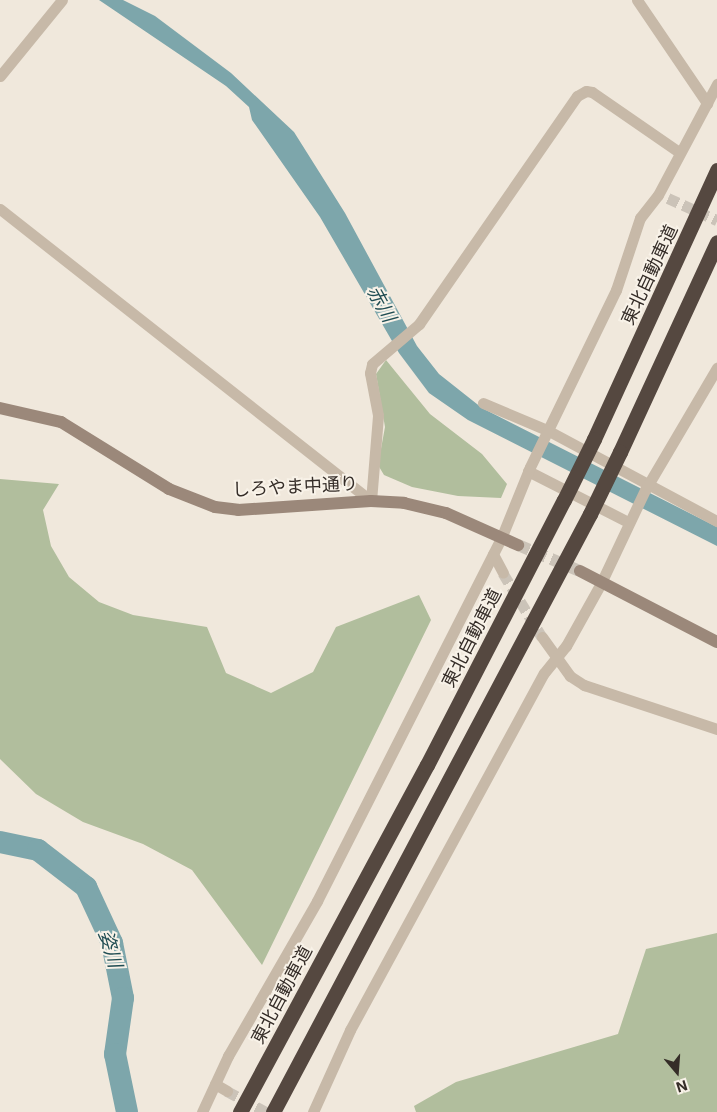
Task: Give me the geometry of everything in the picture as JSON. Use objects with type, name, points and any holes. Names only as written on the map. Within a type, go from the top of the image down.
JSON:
[{"type":"highway","name":"東北自動車道","points":[[240,1112],[427,765],[564,500],[594,439],[717,170]]},
{"type":"highway","points":[[273,1112],[590,514],[717,242]]},
{"type":"street","points":[[0,76],[62,0]]},
{"type":"street","points":[[637,0],[707,103]]},
{"type":"street","points":[[202,1112],[215,1084],[318,901],[502,536],[529,468],[616,290],[640,218],[663,196],[679,152],[717,84]]},
{"type":"street","points":[[371,501],[378,415],[370,373],[372,364],[419,324],[577,96],[586,91],[592,92],[679,152]]},
{"type":"street","points":[[0,209],[371,501]]},
{"type":"street","points":[[313,1112],[350,1030],[555,656],[566,646],[601,583],[628,522],[647,486],[717,368]]},
{"type":"street","points":[[483,403],[546,432],[717,521]]},
{"type":"street","name":"しろやま中通り","points":[[0,408],[61,422],[169,489],[215,506],[238,510],[371,501],[428,508],[502,536],[518,545]]},
{"type":"street","points":[[529,468],[628,522]]},
{"type":"street","points":[[492,554],[503,573]]},
{"type":"street","points":[[580,571],[717,642]]},
{"type":"street","points":[[542,637],[570,676],[584,685],[717,729]]},
{"type":"street","points":[[215,1084],[227,1090]]},
{"type":"green space","points":[[386,360],[430,414],[482,454],[507,484],[501,498],[458,496],[412,487],[384,475],[378,465],[385,427],[376,374]]},
{"type":"green space","points":[[0,479],[59,484],[43,510],[51,546],[69,577],[99,602],[133,615],[207,627],[226,673],[271,693],[313,672],[336,627],[419,595],[431,620],[262,965],[192,870],[143,844],[83,822],[36,794],[0,759]]},
{"type":"green space","points":[[717,933],[717,1112],[416,1112],[414,1106],[456,1082],[618,1034],[646,949]]},
{"type":"water","name":"赤川","points":[[99,0],[123,0],[155,16],[231,73],[294,132],[345,213],[417,346],[439,374],[482,408],[717,527],[717,546],[468,420],[429,393],[399,353],[320,217],[252,120],[249,107],[226,86]]},
{"type":"waterway","name":"姿川","points":[[0,842],[38,850],[86,887],[112,943],[123,998],[115,1054],[127,1112]]},
{"type":"tunnel","points":[[668,198],[717,220]]},
{"type":"tunnel","points":[[518,545],[580,571]]},
{"type":"tunnel","points":[[503,573],[542,637]]},
{"type":"tunnel","points":[[227,1091],[266,1112]]}]
